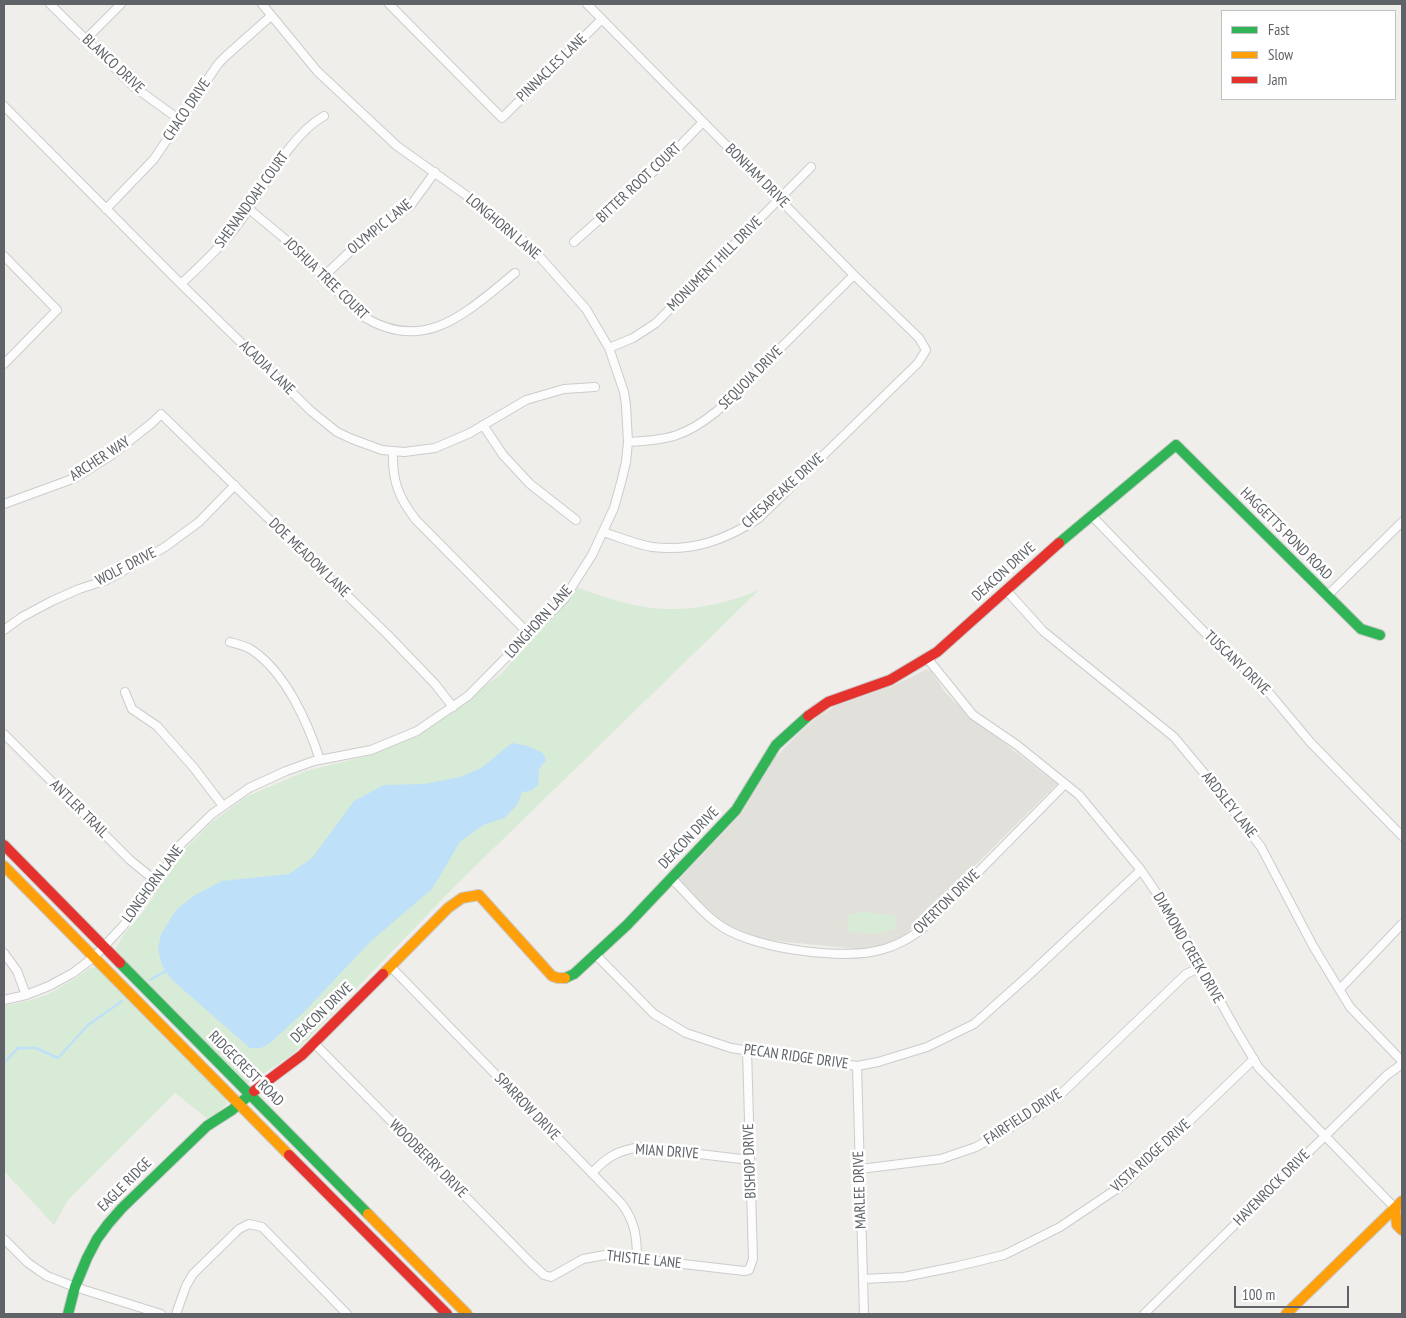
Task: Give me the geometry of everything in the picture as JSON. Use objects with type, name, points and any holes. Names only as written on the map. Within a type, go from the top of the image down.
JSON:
[{"type":"street","name":"BLANCO DRIVE","points":[[50,4],[133,86],[180,120]]},
{"type":"street","points":[[85,40],[121,4]]},
{"type":"street","name":"LONGHORN LANE","points":[[4,1000],[26,995],[66,978],[94,957],[123,926],[157,882],[178,847],[212,814],[249,788],[286,771],[320,760],[371,750],[417,731],[453,707],[483,682],[564,598],[592,555],[614,508],[622,479],[628,442],[624,392],[609,348],[586,309],[539,256],[491,213],[397,146],[317,71],[262,4]]},
{"type":"street","name":"PINNACLES LANE","points":[[389,4],[502,118],[602,19]]},
{"type":"street","name":"BONHAM DRIVE","points":[[587,4],[854,275],[919,338],[926,350]]},
{"type":"street","name":"CHACO DRIVE","points":[[106,209],[154,159],[218,64],[271,16]]},
{"type":"street","name":"ACADIA LANE","points":[[4,106],[181,284],[323,422],[337,432],[382,450],[404,452],[436,448],[452,442],[526,400],[564,388],[595,387]]},
{"type":"street","name":"SHENANDOAH COURT","points":[[181,284],[221,245],[249,209],[296,140],[314,122],[324,116]]},
{"type":"street","name":"BITTER ROOT COURT","points":[[574,242],[663,163],[703,122]]},
{"type":"street","name":"MONUMENT HILL DRIVE","points":[[609,348],[633,338],[656,322],[811,167]]},
{"type":"street","name":"OLYMPIC LANE","points":[[322,278],[360,242],[411,205],[435,172]]},
{"type":"street","name":"JOSHUA TREE COURT","points":[[249,209],[285,239],[361,315],[375,324],[394,329],[414,332],[436,328],[468,311],[514,274]]},
{"type":"street","points":[[4,256],[57,310],[4,364]]},
{"type":"street","name":"SEQUOIA DRIVE","points":[[628,442],[673,438],[703,423],[718,411],[854,275]]},
{"type":"street","name":"CHESAPEAKE DRIVE","points":[[603,532],[652,547],[676,547],[697,546],[740,531],[759,518],[918,363],[926,350]]},
{"type":"street","name":"DOE MEADOW LANE","points":[[161,414],[388,635],[435,684],[453,707]]},
{"type":"street","name":"ARCHER WAY","points":[[4,504],[75,478],[110,456],[161,414]]},
{"type":"street","points":[[483,425],[503,455],[530,484],[576,520]]},
{"type":"street","name":"DEACON DRIVE","points":[[240,1104],[250,1094],[302,1055],[448,908],[461,898],[479,895],[552,976],[558,980],[565,979],[574,974],[627,925],[736,810],[776,745],[805,718],[828,702],[890,680],[937,652],[1091,515],[1176,445]]},
{"type":"street","name":"HAGGETTS POND ROAD","points":[[1176,445],[1361,630],[1380,635]]},
{"type":"street","points":[[393,451],[395,480],[408,511],[530,634]]},
{"type":"street","name":"WOLF DRIVE","points":[[4,630],[22,617],[52,601],[79,589],[107,580],[165,547],[199,522],[235,485]]},
{"type":"street","name":"TUSCANY DRIVE","points":[[1091,515],[1212,640],[1260,682],[1311,743],[1402,836]]},
{"type":"street","points":[[1327,596],[1402,522]]},
{"type":"street","name":"ARDSLEY LANE","points":[[1006,590],[1043,631],[1174,737],[1210,779],[1261,847],[1313,946],[1350,1006],[1402,1062]]},
{"type":"street","points":[[230,642],[251,650],[275,671],[302,713],[320,760]]},
{"type":"street","name":"DIAMOND CREEK DRIVE","points":[[926,658],[974,715],[1018,745],[1079,795],[1141,870],[1178,925],[1259,1068],[1325,1136],[1400,1206]]},
{"type":"street","points":[[125,692],[132,708],[157,726],[194,768],[223,806]]},
{"type":"street","name":"ANTLER TRAIL","points":[[4,734],[130,860],[157,882]]},
{"type":"street","name":"OVERTON DRIVE","points":[[671,878],[723,927],[739,936],[756,942],[821,952],[858,954],[883,950],[902,942],[922,930],[1065,784]]},
{"type":"street","name":"RIDGECREST ROAD","points":[[4,845],[467,1314]]},
{"type":"street","name":"RIDGECREST ROAD","points":[[4,866],[447,1314]]},
{"type":"street","name":"PECAN RIDGE DRIVE","points":[[595,954],[654,1014],[686,1033],[731,1048],[857,1066],[878,1062],[927,1047],[974,1024],[1141,870]]},
{"type":"street","points":[[1340,989],[1402,924]]},
{"type":"street","points":[[4,952],[17,971],[26,995]]},
{"type":"street","name":"SPARROW DRIVE","points":[[391,967],[621,1202],[633,1220],[637,1237],[637,1259]]},
{"type":"street","name":"FAIRFIELD DRIVE","points":[[860,1169],[941,1159],[976,1147],[1010,1128],[1060,1095],[1186,974],[1202,969]]},
{"type":"street","name":"WOODBERRY DRIVE","points":[[314,1043],[544,1275]]},
{"type":"street","name":"BISHOP DRIVE","points":[[747,1050],[753,1259],[749,1270]]},
{"type":"street","name":"VISTA RIDGE DRIVE","points":[[863,1279],[904,1277],[1004,1255],[1060,1227],[1124,1184],[1254,1059]]},
{"type":"street","name":"HAVENROCK DRIVE","points":[[1144,1314],[1402,1062]]},
{"type":"street","name":"MARLEE DRIVE","points":[[857,1066],[864,1314]]},
{"type":"street","name":"EAGLE RIDGE","points":[[68,1314],[75,1286],[90,1252],[108,1224],[207,1126],[240,1104]]},
{"type":"street","name":"MIAN DRIVE","points":[[592,1173],[609,1156],[623,1150],[640,1148],[750,1160]]},
{"type":"street","points":[[1400,1206],[1398,1225],[1402,1230]]},
{"type":"street","points":[[1286,1314],[1400,1206]]},
{"type":"street","points":[[176,1314],[186,1286],[193,1274],[239,1229],[249,1224],[262,1227],[347,1314]]},
{"type":"street","points":[[4,1239],[28,1263],[47,1276],[161,1314]]},
{"type":"street","name":"THISTLE LANE","points":[[544,1275],[551,1277],[583,1259],[594,1256],[749,1270]]},
{"type":"shaded area","points":[[927,669],[931,671],[945,692],[968,715],[1057,784],[905,935],[885,945],[858,949],[767,940],[746,936],[720,920],[678,881],[742,813],[775,758],[801,731],[818,717],[836,706],[893,686]]},
{"type":"green space","points":[[578,588],[637,606],[659,609],[689,608],[718,604],[759,590],[456,885],[292,1055],[249,1083],[244,1082],[117,955],[115,950],[125,933],[143,912],[185,849],[212,822],[246,797],[306,771],[371,755],[435,724],[500,675]]},
{"type":"green space","points":[[860,911],[896,916],[895,929],[876,934],[847,932],[848,914],[857,914]]},
{"type":"green space","points":[[94,967],[101,970],[224,1095],[227,1104],[209,1120],[175,1093],[68,1200],[54,1225],[4,1171],[4,1006],[47,995]]},
{"type":"water","points":[[512,743],[528,746],[543,753],[546,760],[539,769],[538,785],[531,791],[522,792],[517,805],[504,818],[483,825],[460,842],[432,889],[370,942],[305,1011],[270,1043],[261,1048],[250,1048],[172,980],[162,965],[158,949],[161,934],[176,910],[195,895],[222,881],[289,874],[312,858],[354,801],[384,785],[424,784],[460,777],[481,768]]},
{"type":"waterway","points":[[150,980],[166,971]]},
{"type":"waterway","points":[[4,1063],[18,1048],[36,1048],[58,1058],[88,1025],[122,1001]]},
{"type":"traffic: fast","points":[[1059,543],[1176,445],[1361,629],[1380,635]]},
{"type":"traffic: fast","points":[[565,978],[574,974],[627,925],[736,810],[776,745],[808,716]]},
{"type":"traffic: fast","points":[[120,963],[368,1214]]},
{"type":"traffic: fast","points":[[68,1314],[75,1287],[87,1258],[108,1224],[122,1208],[207,1126],[232,1110],[254,1091]]},
{"type":"traffic: slow","points":[[4,866],[289,1155]]},
{"type":"traffic: slow","points":[[383,974],[448,908],[462,898],[479,895],[552,976],[565,978]]},
{"type":"traffic: slow","points":[[1286,1314],[1402,1201]]},
{"type":"traffic: slow","points":[[1395,1208],[1397,1225],[1402,1230]]},
{"type":"traffic: slow","points":[[368,1214],[467,1314]]},
{"type":"traffic: jam","points":[[808,716],[828,702],[890,680],[937,652],[1059,543]]},
{"type":"traffic: jam","points":[[4,845],[120,963]]},
{"type":"traffic: jam","points":[[254,1091],[302,1055],[383,974]]},
{"type":"traffic: jam","points":[[289,1155],[447,1314]]}]
